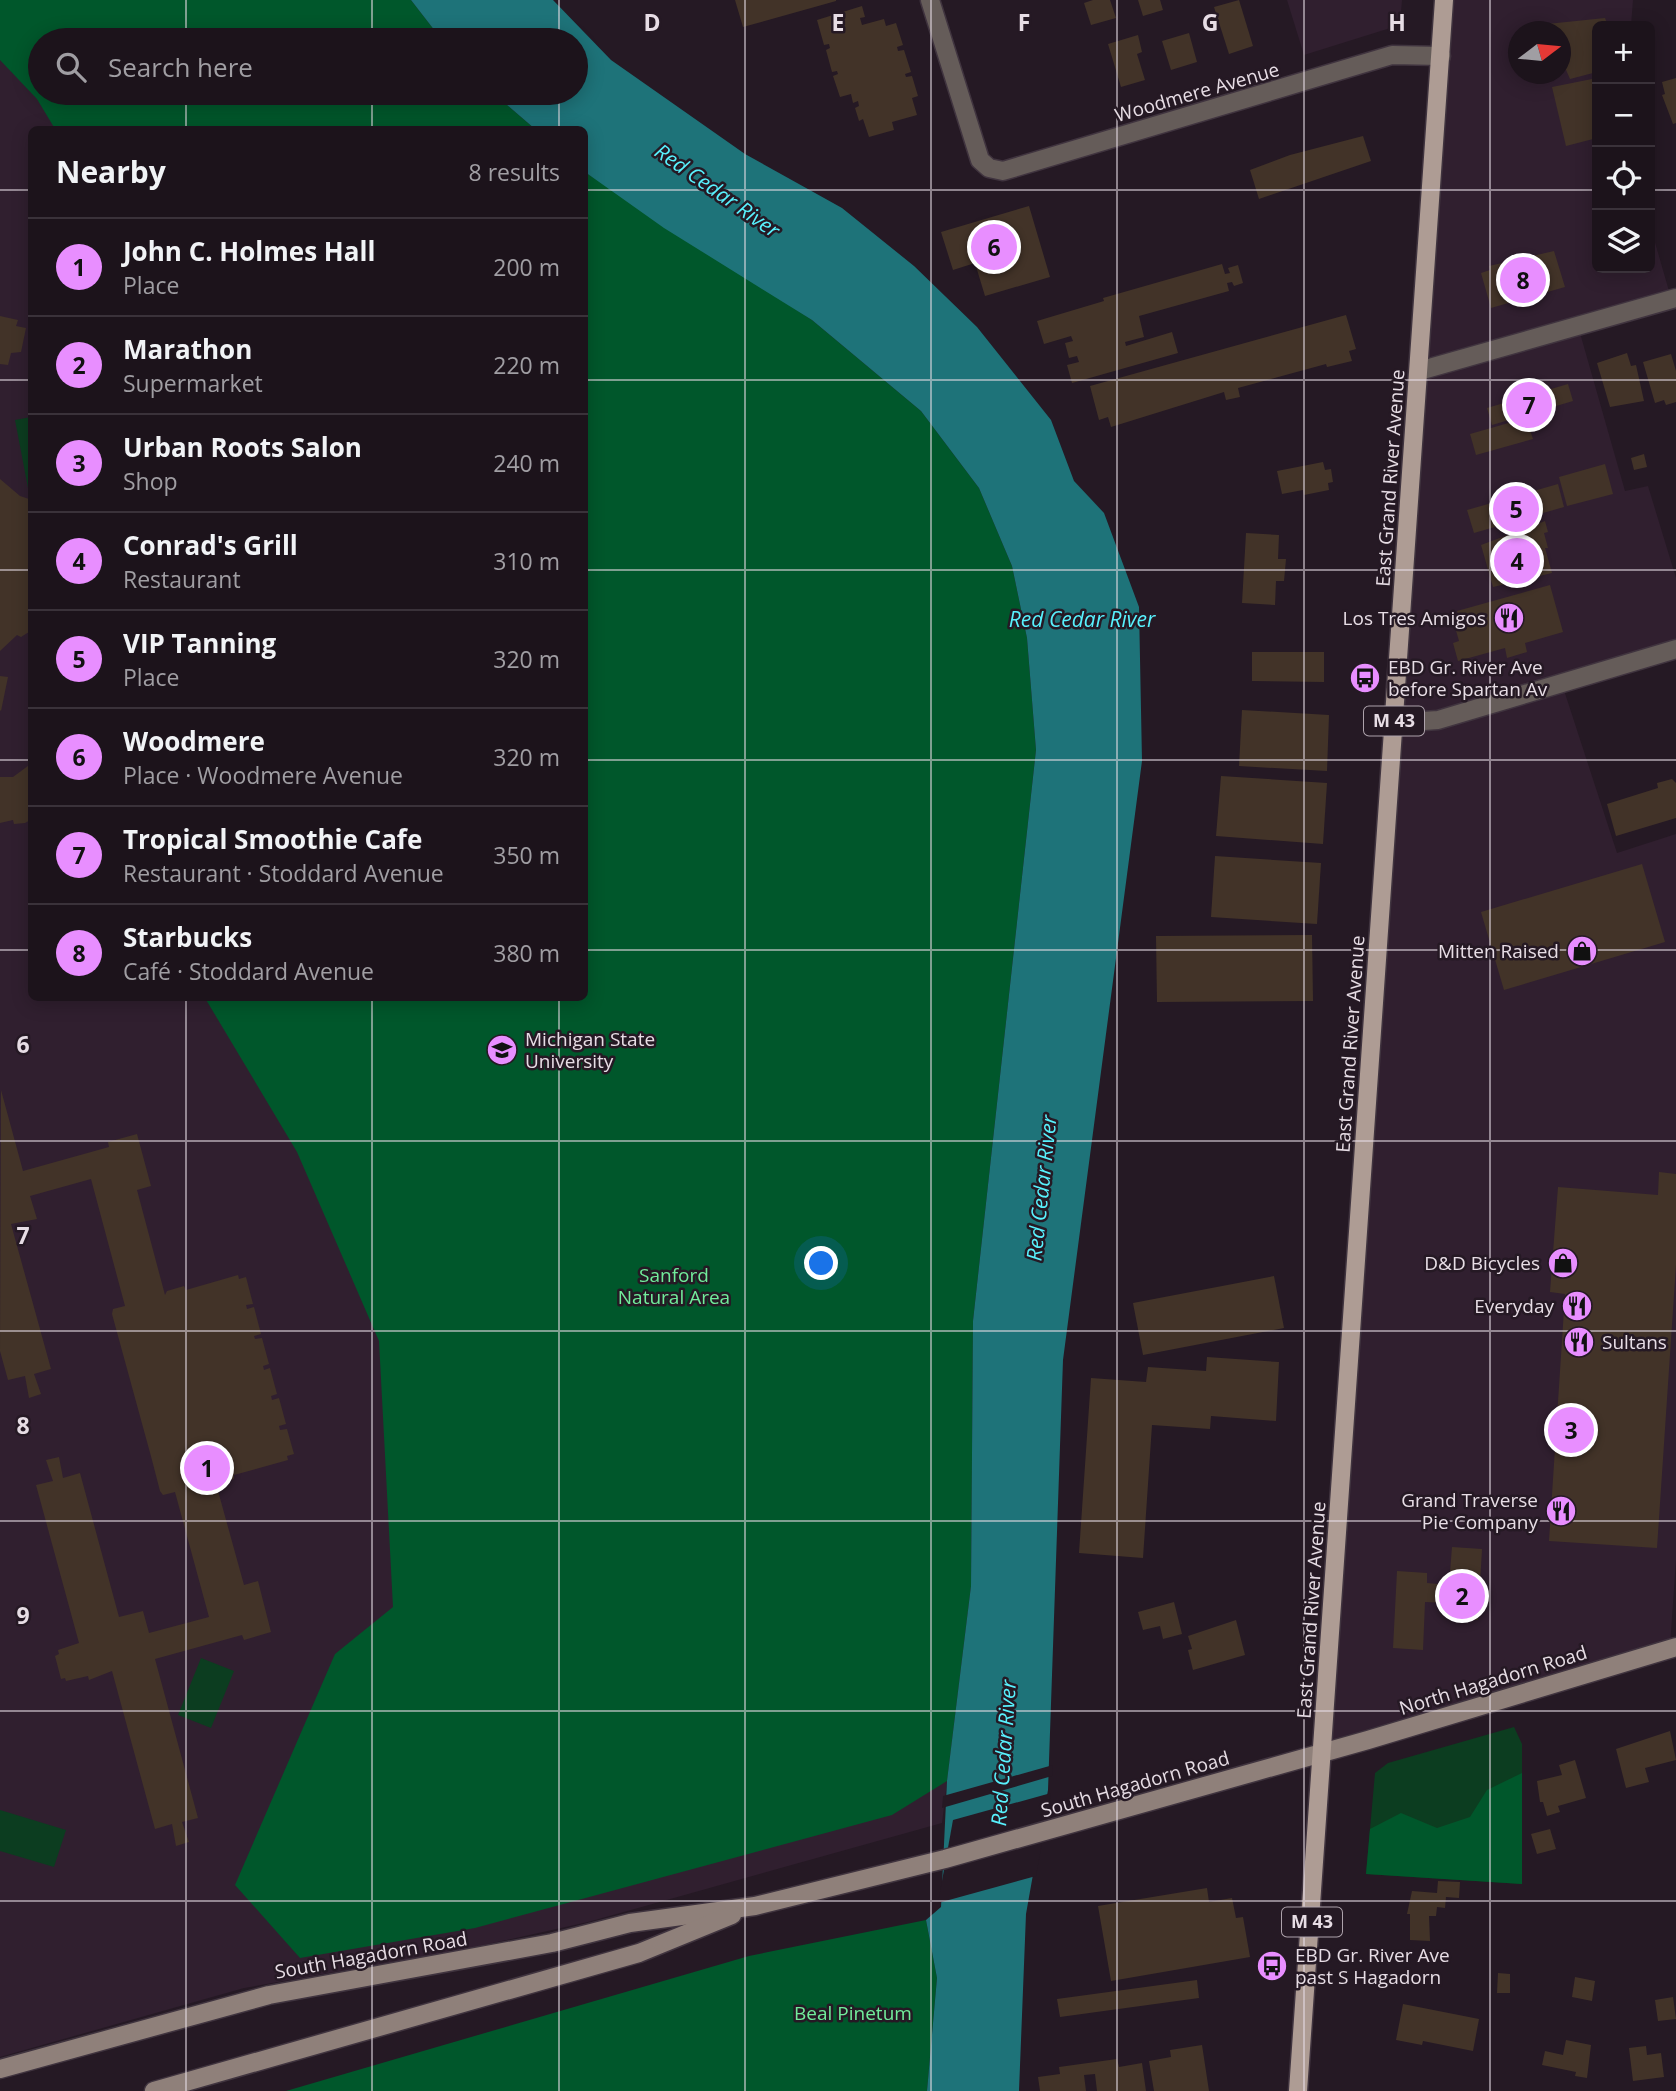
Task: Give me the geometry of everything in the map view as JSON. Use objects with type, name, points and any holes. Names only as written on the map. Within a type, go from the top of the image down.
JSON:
[{"type":"main road","name":"East Grand River Avenue","points":[[1298,2091],[1444,0]]},
{"type":"street","name":"Woodmere Avenue","points":[[930,0],[980,160],[989,169],[1003,171],[1392,55],[1441,56]]},
{"type":"street","points":[[1419,370],[1676,298]]},
{"type":"street","points":[[1394,723],[1438,720],[1676,649]]},
{"type":"street","name":"North Hagadorn Road","points":[[1323,1753],[1676,1647]]},
{"type":"street","name":"South Hagadorn Road","points":[[0,2069],[269,1995],[552,1943],[630,1923],[755,1906],[945,1859],[1323,1753]]},
{"type":"street","name":"South Hagadorn Road","points":[[155,2091],[639,1953],[755,1906]]},
{"type":"shaded area","name":"Sanford Natural Area","points":[[0,0],[411,0],[433,28],[28,28],[28,105],[507,105],[532,126],[28,126],[28,1001],[588,1001],[588,174],[664,228],[973,1321],[971,1586],[942,1823],[588,1922],[470,1948],[244,1988],[0,2057]]},
{"type":"shaded area","points":[[1287,0],[1402,0],[1400,25],[1304,55]]},
{"type":"shaded area","points":[[1451,0],[1633,0],[1631,21],[1592,21],[1592,273],[1655,273],[1655,242],[1671,298],[1578,326],[1625,491],[1648,486],[1676,578],[1676,648],[1561,681],[1617,853],[1676,834],[1676,1560],[1670,1646],[1326,1749]]},
{"type":"green space","points":[[0,0],[411,0],[433,28],[28,28],[28,90],[0,60]]},
{"type":"green space","points":[[41,105],[507,105],[532,126],[53,126]]},
{"type":"green space","name":"Sanford Natural Area","points":[[588,174],[812,320],[921,411],[979,488],[1012,566],[1027,638],[1036,750],[973,1321],[971,1586],[947,1781],[892,1815],[475,1928],[300,1958],[235,1885],[335,1654],[393,1607],[379,1341],[297,1152],[207,1001],[588,1001]]},
{"type":"green space","points":[[28,418],[28,488],[15,420]]},
{"type":"green space","points":[[201,1658],[234,1671],[211,1728],[178,1715]]},
{"type":"green space","points":[[1514,1727],[1522,1744],[1522,1884],[1366,1874],[1375,1773],[1388,1763]]},
{"type":"green space","points":[[1522,1773],[1522,1884],[1366,1874],[1370,1829],[1401,1813],[1437,1828],[1470,1817],[1487,1790]]},
{"type":"green space","points":[[0,1810],[66,1830],[54,1867],[0,1851]]},
{"type":"green space","name":"Beal Pinetum","points":[[926,1920],[937,1978],[927,2091],[286,2091],[749,1956]]},
{"type":"water","name":"Red Cedar River","points":[[411,0],[553,0],[580,28],[433,28]]},
{"type":"water","name":"Red Cedar River","points":[[588,36],[611,60],[745,154],[842,208],[914,266],[977,327],[1051,420],[1074,481],[1104,513],[1139,607],[1142,761],[1063,1360],[1048,1790],[1026,1914],[1019,2091],[927,2091],[937,1978],[926,1920],[941,1907],[947,1781],[971,1586],[973,1321],[1036,750],[1027,638],[1012,566],[979,488],[921,411],[812,320],[664,228],[588,174],[588,126],[532,126],[507,105],[588,105]]},
{"type":"pier","points":[[1053,1765],[1052,1776],[942,1808],[943,1796]]},
{"type":"pier","points":[[1051,1793],[1036,1876],[938,1903],[953,1820]]},
{"type":"building","points":[[735,0],[836,0],[836,1],[743,27]]},
{"type":"building","points":[[1110,0],[1116,18],[1091,25],[1084,3]]},
{"type":"building","points":[[1138,0],[1160,0],[1163,10],[1143,16]]},
{"type":"building","points":[[1239,0],[1253,46],[1229,54],[1214,7]]},
{"type":"building","points":[[862,6],[865,17],[860,18],[862,25],[884,19],[886,26],[896,23],[903,45],[897,47],[898,51],[904,50],[911,72],[905,74],[906,77],[912,76],[918,96],[912,98],[917,115],[892,122],[894,130],[869,137],[863,119],[859,121],[855,108],[859,106],[858,101],[853,103],[851,94],[840,97],[833,76],[838,74],[837,71],[832,72],[826,50],[830,48],[829,44],[824,45],[817,20]]},
{"type":"building","points":[[1605,18],[1606,21],[1592,21],[1592,73],[1571,79],[1571,22]]},
{"type":"building","points":[[1189,33],[1197,62],[1171,70],[1162,41]]},
{"type":"building","points":[[1138,35],[1142,52],[1137,54],[1145,80],[1121,87],[1108,44]]},
{"type":"building","points":[[1676,78],[1676,123],[1673,124],[1662,95],[1665,94],[1662,82]]},
{"type":"building","points":[[1592,79],[1592,139],[1566,146],[1552,87]]},
{"type":"building","points":[[1363,136],[1371,161],[1259,199],[1250,170],[1290,155]]},
{"type":"building","points":[[1029,206],[1050,277],[985,296],[975,263],[953,270],[941,232]]},
{"type":"building","points":[[1554,251],[1565,287],[1491,308],[1481,273],[1490,270],[1489,266]]},
{"type":"building","points":[[1222,264],[1225,274],[1230,273],[1228,268],[1238,265],[1243,283],[1234,286],[1232,282],[1227,283],[1229,291],[1139,316],[1144,337],[1125,342],[1126,346],[1172,332],[1178,353],[1072,383],[1067,365],[1079,362],[1077,356],[1069,358],[1065,343],[1073,341],[1071,336],[1044,344],[1037,321],[1104,301],[1103,298]]},
{"type":"building","points":[[1346,315],[1356,349],[1349,351],[1352,361],[1327,367],[1326,364],[1238,388],[1240,397],[1226,400],[1224,392],[1111,427],[1108,417],[1099,420],[1090,386]]},
{"type":"building","points":[[0,316],[18,320],[16,326],[26,328],[21,352],[11,353],[8,365],[0,364]]},
{"type":"building","points":[[1627,353],[1631,366],[1636,365],[1644,401],[1610,407],[1597,363]]},
{"type":"building","points":[[1671,354],[1676,371],[1676,402],[1666,405],[1664,400],[1655,403],[1643,362]]},
{"type":"building","points":[[1568,384],[1573,401],[1492,425],[1487,408]]},
{"type":"building","points":[[1526,418],[1533,439],[1476,455],[1470,434]]},
{"type":"building","points":[[1644,454],[1647,467],[1634,470],[1631,458]]},
{"type":"building","points":[[1323,462],[1325,470],[1331,469],[1333,482],[1328,483],[1329,490],[1304,495],[1303,490],[1282,494],[1277,471]]},
{"type":"building","points":[[1605,464],[1613,494],[1567,506],[1559,477]]},
{"type":"building","points":[[0,479],[20,496],[28,499],[28,633],[21,637],[17,635],[0,651]]},
{"type":"building","points":[[1558,484],[1564,507],[1474,533],[1467,510]]},
{"type":"building","points":[[1545,521],[1548,532],[1544,533],[1548,548],[1545,548],[1552,573],[1493,587],[1481,545]]},
{"type":"building","points":[[1246,533],[1279,535],[1278,559],[1286,559],[1284,581],[1276,581],[1275,605],[1242,603]]},
{"type":"building","name":"Los Tres Amigos","points":[[1550,585],[1563,632],[1525,643],[1527,652],[1507,658],[1505,648],[1458,661],[1453,643],[1459,641],[1455,627],[1461,625],[1457,611]]},
{"type":"building","points":[[1252,652],[1324,652],[1324,682],[1252,681]]},
{"type":"building","points":[[0,676],[8,677],[1,711],[0,710]]},
{"type":"building","points":[[1242,710],[1329,715],[1327,771],[1239,766]]},
{"type":"building","points":[[28,766],[28,821],[14,824],[13,820],[0,823],[0,777],[13,777]]},
{"type":"building","points":[[1221,776],[1327,783],[1323,844],[1216,836]]},
{"type":"building","points":[[1672,779],[1676,783],[1676,818],[1616,836],[1607,804],[1658,788],[1657,783]]},
{"type":"building","points":[[1215,856],[1321,863],[1317,924],[1211,917]]},
{"type":"building","points":[[1642,864],[1665,942],[1504,990],[1481,912]]},
{"type":"building","points":[[1312,935],[1313,1001],[1157,1002],[1156,936]]},
{"type":"building","points":[[1,1090],[23,1171],[109,1147],[108,1142],[137,1134],[151,1186],[137,1190],[165,1295],[167,1291],[184,1286],[186,1290],[238,1275],[239,1279],[246,1277],[253,1304],[246,1305],[247,1309],[254,1307],[261,1334],[254,1336],[255,1339],[262,1338],[269,1364],[263,1366],[264,1370],[270,1368],[277,1394],[271,1396],[272,1400],[279,1398],[286,1424],[279,1426],[280,1430],[287,1429],[294,1454],[287,1456],[288,1460],[234,1475],[234,1479],[219,1483],[218,1479],[215,1480],[244,1585],[258,1581],[271,1632],[244,1640],[242,1635],[155,1659],[198,1818],[182,1822],[189,1842],[176,1846],[172,1824],[155,1829],[112,1671],[89,1680],[88,1676],[66,1681],[65,1678],[61,1679],[55,1656],[59,1654],[58,1650],[79,1643],[36,1485],[53,1481],[46,1460],[59,1457],[63,1478],[80,1473],[119,1617],[143,1611],[149,1633],[209,1617],[175,1492],[163,1495],[160,1491],[112,1314],[113,1309],[125,1306],[91,1179],[30,1196],[37,1219],[11,1224],[51,1369],[34,1374],[41,1394],[29,1398],[25,1376],[8,1380],[0,1351]]},
{"type":"building","points":[[1659,1172],[1676,1174],[1676,1265],[1657,1548],[1549,1541],[1565,1294],[1550,1292],[1558,1187],[1658,1195]]},
{"type":"building","points":[[1274,1276],[1284,1328],[1143,1355],[1133,1303]]},
{"type":"building","points":[[1207,1357],[1279,1362],[1276,1421],[1211,1416],[1210,1429],[1152,1425],[1143,1558],[1079,1553],[1091,1378],[1146,1382],[1148,1367],[1206,1371]]},
{"type":"building","points":[[1452,1547],[1482,1549],[1478,1620],[1447,1618],[1448,1603],[1425,1602],[1423,1650],[1393,1648],[1397,1571],[1427,1573],[1427,1583],[1449,1585]]},
{"type":"building","points":[[1174,1602],[1182,1634],[1163,1639],[1160,1626],[1143,1630],[1138,1612]]},
{"type":"building","points":[[1236,1620],[1245,1655],[1193,1670],[1188,1636]]},
{"type":"building","points":[[1670,1731],[1676,1760],[1645,1768],[1649,1782],[1626,1788],[1616,1749]]},
{"type":"building","points":[[1575,1760],[1586,1798],[1558,1806],[1560,1812],[1547,1816],[1543,1802],[1540,1802],[1537,1781],[1562,1775],[1559,1765]]},
{"type":"building","points":[[1550,1829],[1556,1849],[1537,1854],[1531,1834]]},
{"type":"building","points":[[1438,1881],[1460,1882],[1459,1898],[1446,1897],[1445,1908],[1437,1907],[1436,1916],[1429,1916],[1430,1941],[1410,1940],[1410,1914],[1407,1914],[1412,1891],[1437,1893]]},
{"type":"building","points":[[1207,1888],[1209,1902],[1232,1898],[1236,1918],[1243,1917],[1250,1957],[1111,1981],[1098,1906]]},
{"type":"building","points":[[1498,1973],[1510,1974],[1510,1993],[1497,1993]]},
{"type":"building","points":[[1575,1977],[1595,1981],[1592,2001],[1572,1997]]},
{"type":"building","points":[[1197,1980],[1199,1998],[1060,2017],[1057,1999]]},
{"type":"building","points":[[1673,1997],[1676,2019],[1658,2021],[1655,2000]]},
{"type":"building","points":[[1403,2004],[1479,2019],[1473,2051],[1423,2041],[1422,2045],[1396,2040]]},
{"type":"building","points":[[1566,2040],[1591,2045],[1587,2078],[1575,2076],[1576,2072],[1542,2065],[1545,2051],[1563,2055]]},
{"type":"building","points":[[1202,2045],[1209,2091],[1154,2091],[1149,2061],[1171,2057],[1170,2050]]},
{"type":"building","points":[[1646,2046],[1647,2055],[1661,2053],[1664,2077],[1633,2081],[1629,2048]]},
{"type":"building","points":[[1117,2059],[1119,2067],[1142,2063],[1146,2091],[1097,2091],[1095,2074],[1084,2075],[1086,2091],[1040,2091],[1038,2077],[1060,2074],[1059,2067]]},
{"type":"place","name":"Woodmere","points":[[994,247]]},
{"type":"place","name":"Starbucks","points":[[1523,280]]},
{"type":"place","name":"Tropical Smoothie Cafe","points":[[1529,405]]},
{"type":"place","name":"VIP Tanning","points":[[1516,509]]},
{"type":"place","name":"Conrad's Grill","points":[[1517,561]]},
{"type":"place","name":"Los Tres Amigos","points":[[1509,618]]},
{"type":"place","name":"EBD Gr. River Ave before Spartan Av","points":[[1365,678]]},
{"type":"place","name":"Mitten Raised","points":[[1582,951]]},
{"type":"place","name":"Michigan State University","points":[[502,1050]]},
{"type":"place","name":"D&D Bicycles","points":[[1563,1263]]},
{"type":"place","name":"Everyday","points":[[1577,1306]]},
{"type":"place","name":"Sultans","points":[[1579,1342]]},
{"type":"place","name":"Urban Roots Salon","points":[[1571,1430]]},
{"type":"place","name":"John C. Holmes Hall","points":[[207,1468]]},
{"type":"place","name":"Grand Traverse Pie Company","points":[[1561,1511]]},
{"type":"place","name":"Marathon","points":[[1462,1596]]},
{"type":"place","name":"EBD Gr. River Ave past S Hagadorn","points":[[1272,1966]]}]
